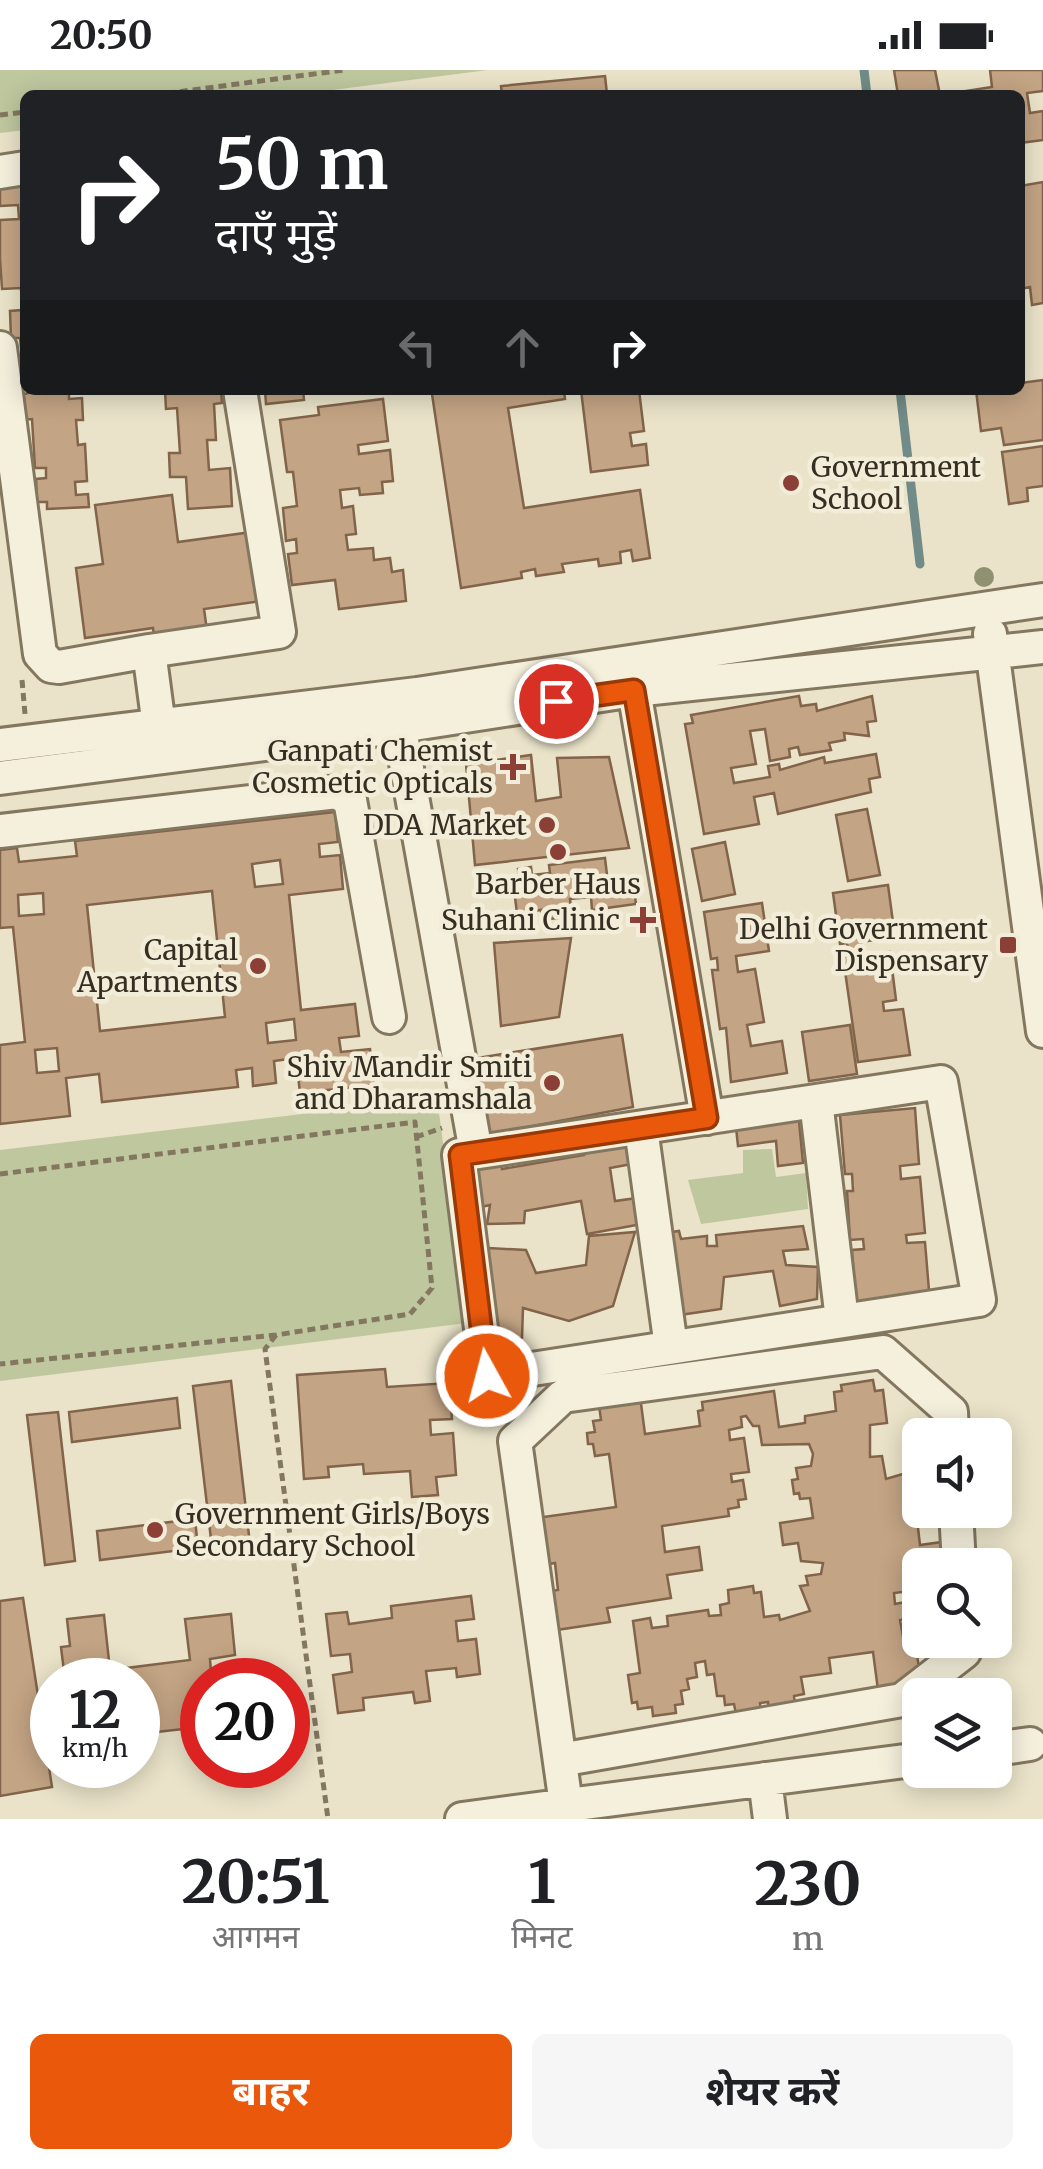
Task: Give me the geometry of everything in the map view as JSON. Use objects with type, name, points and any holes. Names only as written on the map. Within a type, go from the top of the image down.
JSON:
[{"type":"street","points":[[0,348],[40,654],[51,666],[279,632],[241,395]]},
{"type":"street","points":[[0,778],[161,743],[1043,600]]},
{"type":"street","points":[[988,609],[1043,1031]]},
{"type":"street","points":[[0,745],[161,743],[399,724],[634,690],[992,656],[1043,647]]},
{"type":"street","points":[[149,651],[161,743]]},
{"type":"street","points":[[634,690],[707,1118]]},
{"type":"street","points":[[399,724],[475,1149]]},
{"type":"street","points":[[0,831],[337,792],[350,800],[389,1017]]},
{"type":"street","points":[[941,1082],[979,1300],[487,1376],[460,1155],[475,1149],[707,1118],[941,1082]]},
{"type":"street","points":[[816,1101],[842,1320]]},
{"type":"street","points":[[641,1128],[671,1347]]},
{"type":"street","points":[[567,1812],[515,1441],[563,1396],[883,1352],[951,1412],[951,1418]]},
{"type":"street","points":[[560,1760],[902,1700],[956,1658]]},
{"type":"street","points":[[1012,1747],[1030,1744]]},
{"type":"street","points":[[462,1819],[567,1812],[902,1760]]},
{"type":"street","points":[[765,1779],[770,1819]]},
{"type":"path","points":[[192,90],[344,70]]},
{"type":"path","points":[[0,1174],[415,1122],[432,1288],[410,1314],[276,1335],[0,1364]]},
{"type":"path","points":[[276,1335],[265,1349],[328,1819]]},
{"type":"green space","points":[[0,70],[488,70],[333,90],[20,90],[20,131],[0,133]]},
{"type":"green space","points":[[437,1098],[467,1323],[0,1381],[0,1150]]},
{"type":"green space","points":[[772,1149],[776,1177],[806,1173],[808,1209],[701,1224],[688,1180],[743,1173],[743,1150]]},
{"type":"building","points":[[894,70],[935,70],[939,90],[897,90]]},
{"type":"building","points":[[990,70],[1043,70],[1043,91],[1027,93],[1030,113],[1043,111],[1043,140],[1025,142],[1025,90],[972,90],[992,87]]},
{"type":"building","points":[[605,76],[607,90],[501,90],[501,86]]},
{"type":"building","points":[[20,173],[20,288],[2,289],[0,220],[19,219],[18,205],[0,206],[0,175]]},
{"type":"building","points":[[1043,182],[1043,303],[1032,305],[1030,287],[1025,288],[1025,185]]},
{"type":"building","points":[[20,310],[20,338],[11,338],[10,311]]},
{"type":"building","points":[[1043,380],[1043,440],[1004,445],[1001,428],[981,431],[977,395],[1025,395],[1025,382]]},
{"type":"building","points":[[20,395],[82,398],[83,420],[76,420],[78,445],[85,444],[87,481],[75,482],[76,495],[88,494],[89,507],[47,509],[47,502],[37,502],[36,479],[46,478],[46,468],[35,468],[32,419],[22,420]]},
{"type":"building","points":[[165,395],[221,395],[222,403],[214,404],[216,440],[207,440],[209,470],[230,468],[232,506],[188,509],[186,477],[170,477],[169,453],[180,453],[177,408],[166,409]]},
{"type":"building","points":[[265,395],[304,395],[304,400],[266,404]]},
{"type":"building","points":[[432,395],[565,395],[565,399],[508,408],[524,508],[640,490],[650,558],[633,561],[631,550],[620,552],[621,563],[599,566],[598,559],[562,564],[564,572],[536,576],[535,569],[521,572],[522,578],[461,588]]},
{"type":"building","points":[[582,395],[640,395],[644,431],[630,433],[632,446],[646,444],[648,465],[591,472]]},
{"type":"building","points":[[383,399],[388,441],[358,445],[359,454],[390,450],[393,481],[382,482],[383,493],[360,495],[359,488],[340,490],[342,508],[353,506],[356,534],[346,535],[348,550],[373,548],[374,560],[390,558],[392,572],[403,570],[406,601],[339,609],[335,580],[292,585],[288,554],[297,553],[296,539],[286,541],[283,508],[297,506],[293,472],[287,472],[280,420],[319,415],[318,407]]},
{"type":"building","points":[[1043,446],[1043,486],[1027,488],[1028,501],[1009,504],[1002,452]]},
{"type":"building","points":[[172,495],[178,542],[252,532],[262,601],[204,609],[208,638],[155,645],[153,628],[85,638],[76,568],[103,564],[95,505]]},
{"type":"building","points":[[799,696],[801,706],[816,704],[817,711],[872,696],[876,721],[867,722],[869,736],[844,733],[845,740],[829,743],[831,750],[800,755],[798,747],[789,749],[790,757],[770,761],[765,729],[750,731],[756,764],[731,768],[734,783],[770,777],[768,766],[779,764],[780,770],[824,757],[825,763],[876,754],[880,777],[869,779],[871,792],[778,814],[774,793],[754,797],[759,824],[704,834],[685,724],[693,723],[691,715]]},
{"type":"building","name":"DDA Market","points":[[531,755],[536,801],[561,797],[557,758],[609,757],[629,848],[475,865],[466,764]]},
{"type":"building","points":[[867,809],[880,875],[848,881],[836,815]]},
{"type":"building","name":"Capital Apartments","points":[[335,812],[338,842],[319,844],[320,857],[340,855],[343,889],[289,895],[301,1010],[355,1004],[359,1036],[339,1038],[341,1052],[370,1049],[374,1085],[300,1093],[296,1058],[274,1061],[276,1083],[253,1086],[252,1068],[236,1070],[238,1087],[102,1102],[99,1074],[66,1078],[70,1116],[0,1124],[0,1045],[25,1042],[13,927],[0,928],[0,850],[17,848],[19,862],[77,856],[75,841]],"holes":[[[280,860],[283,884],[255,887],[252,864]],[[212,891],[225,1017],[100,1031],[87,905]],[[43,893],[44,914],[19,916],[18,895]],[[294,1019],[296,1040],[268,1043],[266,1023]],[[57,1048],[59,1071],[37,1073],[35,1050]]]},
{"type":"building","points":[[725,842],[735,894],[702,901],[692,849]]},
{"type":"building","points":[[605,858],[609,892],[634,889],[636,904],[592,910],[591,897],[570,899],[572,916],[542,920],[541,910],[517,913],[513,882],[519,881],[518,869],[531,867],[532,875],[550,873],[549,865]]},
{"type":"building","points":[[888,885],[895,937],[861,942],[863,955],[890,952],[896,1000],[883,1002],[884,1011],[903,1009],[910,1055],[858,1062],[843,957],[849,956],[847,943],[840,944],[833,893]]},
{"type":"building","points":[[762,903],[769,951],[736,956],[738,972],[755,969],[764,1022],[747,1025],[751,1046],[782,1041],[787,1073],[731,1082],[726,1028],[720,1029],[712,970],[718,970],[717,958],[711,959],[704,912]]},
{"type":"building","points":[[571,938],[559,1017],[501,1026],[494,943]]},
{"type":"building","points":[[850,1025],[857,1074],[809,1081],[802,1032]]},
{"type":"building","name":"Shiv Mandir Smiti and Dharamshala","points":[[622,1035],[633,1107],[481,1136],[471,1059]]},
{"type":"building","points":[[915,1108],[919,1164],[900,1166],[901,1179],[920,1177],[925,1233],[906,1235],[907,1243],[925,1242],[930,1303],[856,1309],[852,1250],[864,1249],[863,1239],[850,1240],[847,1191],[853,1191],[852,1174],[845,1174],[840,1115]]},
{"type":"building","points":[[798,1111],[803,1163],[778,1166],[776,1141],[738,1146],[735,1118]]},
{"type":"building","points":[[626,1131],[632,1164],[610,1168],[615,1201],[637,1198],[642,1224],[587,1234],[581,1201],[525,1211],[524,1223],[487,1224],[490,1205],[477,1208],[469,1158],[499,1153],[502,1169],[584,1155],[582,1139]]},
{"type":"building","points":[[803,1226],[808,1249],[783,1251],[786,1265],[818,1267],[817,1299],[780,1306],[773,1271],[724,1277],[721,1309],[673,1316],[657,1234],[679,1231],[681,1239],[707,1236],[707,1246],[717,1246],[716,1235]]},
{"type":"building","points":[[635,1232],[613,1306],[569,1321],[523,1308],[522,1338],[486,1344],[478,1282],[489,1248],[526,1250],[536,1273],[586,1265],[589,1236]]},
{"type":"building","points":[[385,1369],[387,1387],[449,1383],[452,1419],[430,1420],[431,1435],[453,1433],[456,1475],[436,1477],[438,1495],[412,1497],[410,1471],[364,1474],[363,1464],[328,1467],[329,1477],[304,1479],[297,1375]]},
{"type":"building","points":[[873,1380],[875,1391],[883,1390],[887,1423],[870,1425],[870,1457],[882,1456],[886,1479],[902,1474],[902,1528],[918,1528],[920,1545],[949,1541],[950,1548],[902,1548],[902,1592],[894,1593],[895,1604],[902,1603],[902,1658],[918,1658],[920,1675],[902,1678],[902,1686],[878,1690],[873,1652],[829,1658],[831,1673],[801,1677],[804,1694],[794,1696],[795,1705],[769,1709],[768,1702],[760,1703],[761,1710],[736,1714],[734,1704],[725,1705],[724,1696],[717,1696],[714,1674],[707,1675],[705,1661],[695,1663],[697,1677],[687,1679],[689,1689],[681,1691],[683,1704],[675,1705],[676,1713],[653,1716],[652,1707],[638,1709],[637,1702],[632,1703],[628,1675],[640,1673],[633,1621],[650,1618],[652,1628],[668,1626],[667,1616],[708,1610],[709,1616],[721,1615],[720,1605],[729,1603],[728,1590],[753,1586],[754,1593],[761,1592],[764,1617],[779,1615],[780,1620],[810,1611],[800,1586],[808,1585],[806,1576],[821,1574],[823,1563],[801,1561],[798,1543],[783,1545],[780,1523],[813,1518],[810,1498],[800,1499],[799,1493],[794,1494],[792,1480],[798,1479],[796,1468],[811,1466],[813,1454],[809,1444],[762,1445],[759,1426],[753,1426],[746,1416],[741,1417],[742,1427],[729,1430],[730,1440],[744,1438],[749,1472],[731,1474],[732,1482],[743,1480],[746,1499],[738,1500],[739,1507],[728,1509],[729,1516],[662,1526],[665,1552],[699,1547],[702,1570],[667,1575],[671,1598],[607,1608],[610,1622],[550,1631],[544,1592],[558,1590],[555,1563],[543,1565],[536,1518],[616,1507],[609,1454],[595,1456],[593,1444],[588,1444],[587,1433],[595,1432],[593,1421],[601,1420],[599,1405],[640,1396],[645,1434],[700,1426],[698,1411],[703,1410],[702,1402],[774,1391],[779,1427],[805,1423],[805,1416],[836,1411],[834,1392],[842,1391],[841,1385]]},
{"type":"building","points":[[231,1381],[250,1544],[212,1548],[193,1386]]},
{"type":"building","points":[[177,1398],[180,1428],[72,1442],[69,1412]]},
{"type":"building","points":[[58,1412],[75,1561],[45,1565],[27,1415]]},
{"type":"building","points":[[195,1519],[198,1548],[100,1560],[97,1531]]},
{"type":"building","points":[[471,1596],[474,1619],[456,1621],[458,1641],[476,1639],[480,1674],[457,1677],[456,1668],[426,1671],[430,1701],[415,1703],[413,1692],[363,1698],[364,1710],[338,1713],[333,1675],[352,1672],[350,1654],[331,1656],[326,1614],[347,1612],[349,1624],[392,1618],[391,1606]]},
{"type":"building","points":[[23,1598],[32,1658],[30,1788],[46,1788],[0,1796],[0,1601]]},
{"type":"building","points":[[231,1614],[235,1655],[190,1658],[185,1619]]},
{"type":"building","points":[[104,1615],[109,1658],[62,1658],[61,1647],[70,1646],[67,1619]]},
{"type":"building","points":[[180,1661],[180,1729],[160,1732],[160,1664]]},
{"type":"waterway","points":[[864,70],[866,90]]},
{"type":"waterway","points":[[901,395],[920,564]]},
{"type":"place","name":"Government School","points":[[791,483]]},
{"type":"place","name":"Ganpati Chemist Cosmetic Opticals","points":[[513,767]]},
{"type":"place","name":"DDA Market","points":[[547,825]]},
{"type":"place","name":"Barber Haus","points":[[558,852]]},
{"type":"place","name":"Suhani Clinic","points":[[643,920]]},
{"type":"place","name":"Delhi Government Dispensary","points":[[1008,945]]},
{"type":"place","name":"Capital Apartments","points":[[258,966]]},
{"type":"place","name":"Shiv Mandir Smiti and Dharamshala","points":[[552,1083]]},
{"type":"place","name":"Government Girls/Boys Secondary School","points":[[155,1530]]},
{"type":"route","points":[[487,1376],[460,1155],[707,1118],[634,690],[556,701]]}]
